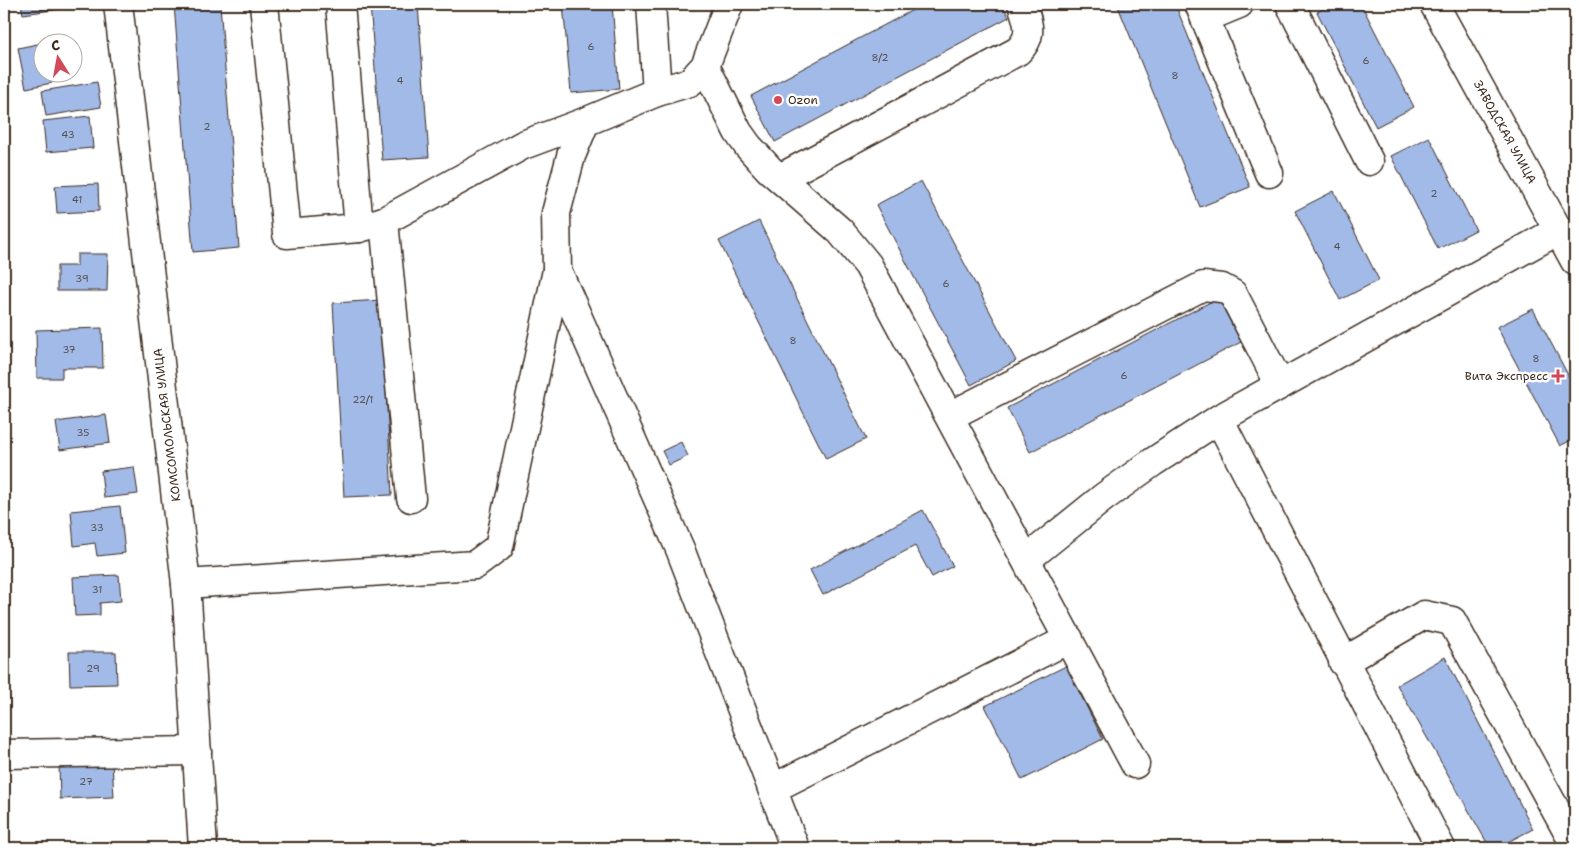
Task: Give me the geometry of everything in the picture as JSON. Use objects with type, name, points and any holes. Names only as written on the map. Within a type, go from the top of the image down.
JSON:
[{"type":"street","name":"КОМСОМОЛЬСКАЯ УЛИЦА","points":[[118,4],[186,584],[203,848]]},
{"type":"street","points":[[264,4],[287,234],[359,228],[384,221],[523,145],[657,92],[690,82],[705,66],[729,4]]},
{"type":"street","points":[[340,4],[359,228]]},
{"type":"street","points":[[651,4],[657,92]]},
{"type":"street","points":[[1239,4],[1202,11],[1269,173]]},
{"type":"street","points":[[1290,4],[1369,161]]},
{"type":"street","name":"ЗАВОДСКАЯ УЛИЦА","points":[[1434,4],[1575,260]]},
{"type":"street","points":[[780,178],[1018,51],[1024,45],[1030,29],[1027,5]]},
{"type":"street","points":[[705,66],[738,132],[759,159],[840,231],[868,265],[1135,764]]},
{"type":"street","points":[[186,584],[475,565],[499,547],[558,270],[556,213],[571,156],[585,122]]},
{"type":"street","points":[[384,221],[412,498]]},
{"type":"street","points":[[1027,559],[1104,497],[1152,462],[1219,419],[1559,230]]},
{"type":"street","points":[[558,270],[680,549],[795,848]]},
{"type":"street","points":[[950,416],[1202,286],[1222,288],[1233,294],[1280,385]]},
{"type":"street","points":[[1219,419],[1343,662],[1441,848]]},
{"type":"street","points":[[1343,662],[1424,614],[1452,622],[1575,845]]},
{"type":"street","points":[[772,789],[1069,639]]},
{"type":"street","points":[[4,754],[197,751]]},
{"type":"building","points":[[21,4],[59,4],[60,9],[23,14]]},
{"type":"building","points":[[174,4],[220,4],[239,248],[193,252]]},
{"type":"building","points":[[370,4],[418,4],[429,157],[382,160]]},
{"type":"building","points":[[563,4],[612,4],[619,89],[571,93]]},
{"type":"building","points":[[924,4],[1002,4],[1009,17],[775,142],[751,96]]},
{"type":"building","points":[[1117,4],[1175,4],[1250,187],[1200,207]]},
{"type":"building","points":[[1333,4],[1361,4],[1414,107],[1376,127],[1317,12]]},
{"type":"building","points":[[32,45],[32,82],[52,83],[26,88],[18,48]]},
{"type":"building","points":[[97,82],[101,107],[46,116],[42,91]]},
{"type":"building","points":[[90,116],[93,148],[46,152],[43,121]]},
{"type":"building","points":[[1429,137],[1476,230],[1438,249],[1391,156]]},
{"type":"building","points":[[921,181],[1016,361],[971,385],[876,205]]},
{"type":"building","points":[[98,184],[99,211],[57,213],[55,186]]},
{"type":"building","points":[[1334,191],[1379,280],[1340,300],[1295,211]]},
{"type":"building","points":[[759,221],[866,439],[826,459],[719,241]]},
{"type":"building","points":[[77,254],[108,254],[107,291],[57,291],[57,266],[77,266]]},
{"type":"building","points":[[1218,298],[1241,342],[1030,452],[1007,408]]},
{"type":"building","points":[[381,300],[392,495],[344,497],[333,303]]},
{"type":"building","points":[[1533,309],[1575,388],[1575,438],[1560,446],[1497,327]]},
{"type":"building","points":[[102,328],[103,368],[62,368],[62,378],[37,378],[36,330]]},
{"type":"building","points":[[106,415],[110,443],[60,450],[56,422]]},
{"type":"building","points":[[681,442],[688,456],[669,465],[662,451]]},
{"type":"building","points":[[134,467],[138,494],[104,498],[101,471]]},
{"type":"building","points":[[120,506],[125,553],[97,556],[95,543],[74,546],[71,511]]},
{"type":"building","points":[[923,510],[953,566],[932,577],[915,546],[823,595],[810,570]]},
{"type":"building","points":[[119,575],[121,601],[100,603],[100,615],[75,616],[73,577]]},
{"type":"building","points":[[69,652],[116,652],[117,684],[70,685]]},
{"type":"building","points":[[1445,657],[1533,829],[1496,848],[1490,848],[1397,685]]},
{"type":"building","points":[[1066,666],[1103,739],[1022,780],[985,706]]},
{"type":"building","points":[[112,762],[114,797],[60,799],[59,764]]},
{"type":"building","points":[[124,846],[124,848],[53,848]]},
{"type":"place","name":"Ozon","points":[[778,100]]},
{"type":"place","name":"Вита Экспресс","points":[[1558,376]]}]
